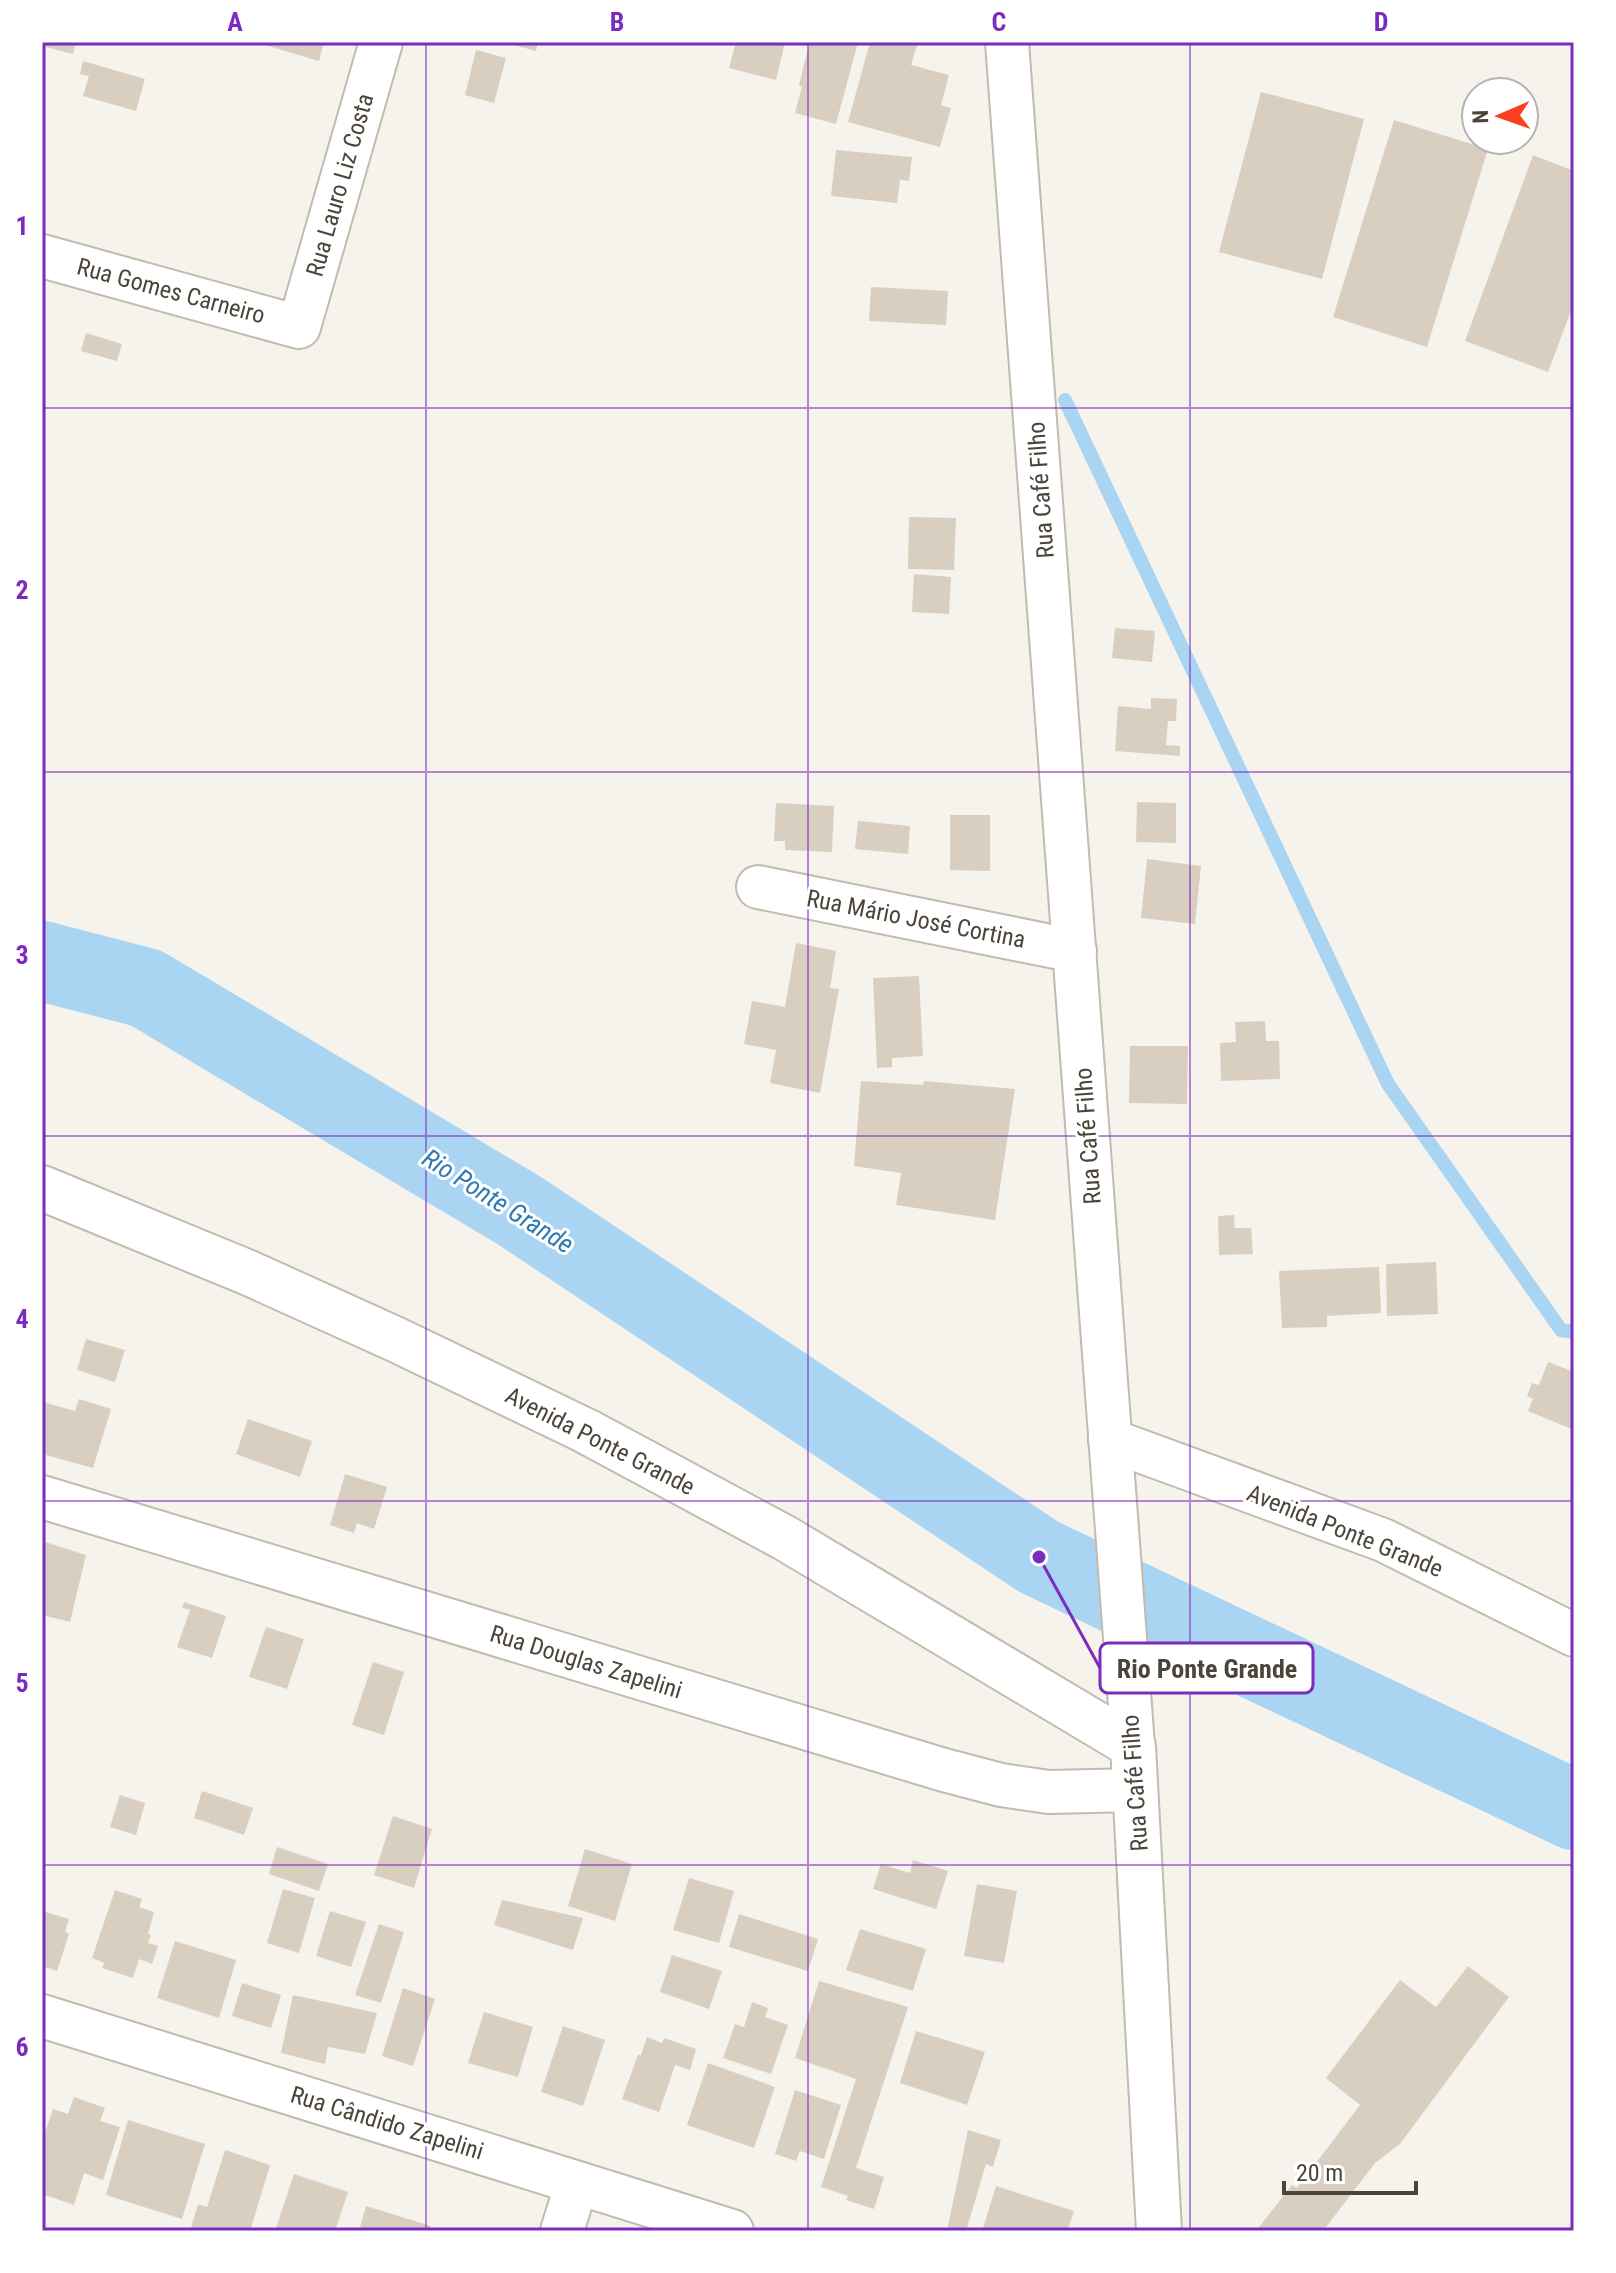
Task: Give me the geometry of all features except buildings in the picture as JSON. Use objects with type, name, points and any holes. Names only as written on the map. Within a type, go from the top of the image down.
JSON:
[{"type":"street","name":"Rua Lauro Liz Costa","points":[[299,327],[381,42]]},
{"type":"street","name":"Rua Café Filho","points":[[1007,42],[1133,1746],[1159,2231]]},
{"type":"street","name":"Rua Gomes Carneiro","points":[[42,256],[299,327]]},
{"type":"street","name":"Rua Mário José Cortina","points":[[758,887],[1075,951]]},
{"type":"street","name":"Avenida Ponte Grande","points":[[44,1196],[249,1273],[586,1431],[785,1538],[1133,1746]]},
{"type":"street","name":"Avenida Ponte Grande","points":[[1110,1440],[1383,1540],[1574,1635]]},
{"type":"street","name":"Rua Douglas Zapelini","points":[[42,1497],[972,1778],[1049,1792],[1136,1790]]},
{"type":"street","name":"Rua Cândido Zapelini","points":[[42,2016],[732,2231]]},
{"type":"street","points":[[562,2231],[577,2183]]},
{"type":"waterway","points":[[1065,400],[1388,1084],[1561,1330],[1574,1332]]},
{"type":"waterway","name":"Rio Ponte Grande","points":[[42,961],[146,988],[520,1211],[1039,1557],[1574,1810]]},
{"type":"place","name":"Rio Ponte Grande","points":[[1039,1557]]}]
